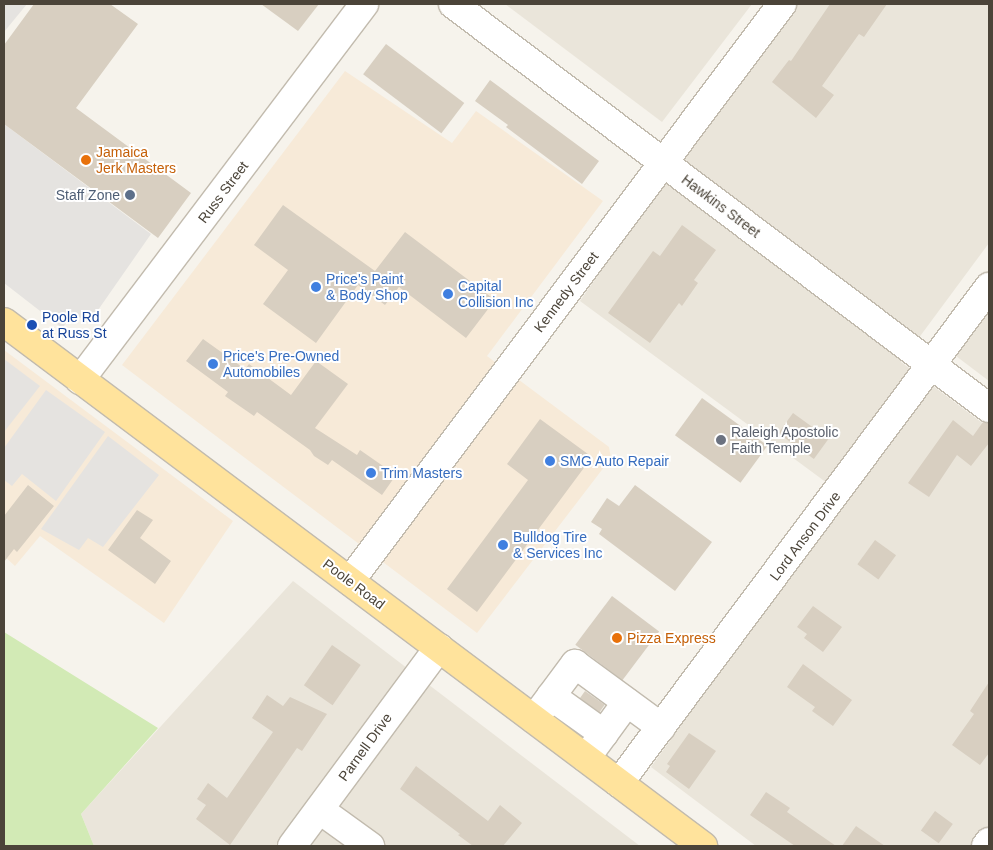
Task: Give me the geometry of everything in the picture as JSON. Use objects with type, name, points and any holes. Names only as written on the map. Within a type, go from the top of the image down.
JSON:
[{"type":"main road","name":"Poole Road","points":[[4,322],[703,846]]},
{"type":"street","name":"Russ Street","points":[[80,380],[364,4]]},
{"type":"street","name":"Hawkins Street","points":[[453,4],[989,408]]},
{"type":"street","name":"Kennedy Street","points":[[350,581],[782,4]]},
{"type":"street","name":"Lord Anson Drive","points":[[619,783],[989,287]]},
{"type":"street","name":"Parnell Drive","points":[[292,846],[439,647]]},
{"type":"street","points":[[534,719],[575,664],[661,727]]},
{"type":"street","points":[[551,696],[604,734]]},
{"type":"street","points":[[586,758],[627,702]]},
{"type":"street","points":[[320,810],[370,846]]},
{"type":"street","points":[[986,846],[989,842]]},
{"type":"shaded area","points":[[4,4],[27,4],[4,32]]},
{"type":"shaded area","points":[[505,4],[752,4],[662,122]]},
{"type":"shaded area","points":[[798,4],[989,4],[989,243],[901,362],[989,428],[989,846],[756,846],[651,767],[846,497],[580,301],[665,179]]},
{"type":"shaded area","points":[[345,71],[452,143],[476,111],[603,201],[487,356],[609,447],[611,458],[477,633],[122,365]]},
{"type":"shaded area","points":[[4,124],[151,234],[89,323],[74,314],[62,328],[4,283]]},
{"type":"shaded area","points":[[989,302],[989,381],[952,353]]},
{"type":"shaded area","points":[[4,350],[233,521],[164,623],[40,536],[15,566],[4,556]]},
{"type":"shaded area","points":[[4,359],[40,386],[4,432]]},
{"type":"shaded area","points":[[46,390],[105,432],[56,501],[22,474],[12,486],[4,480],[4,448]]},
{"type":"shaded area","points":[[108,436],[159,475],[103,547],[88,538],[79,550],[41,529]]},
{"type":"shaded area","points":[[293,581],[640,846],[94,846],[81,814]]},
{"type":"green space","points":[[4,632],[158,728],[81,814],[94,846],[4,846]]},
{"type":"building","points":[[34,4],[110,4],[138,24],[76,108],[191,193],[158,238],[4,124],[4,45]]},
{"type":"building","points":[[261,4],[319,4],[298,31]]},
{"type":"building","points":[[830,4],[887,4],[864,37],[859,34],[822,86],[834,95],[816,118],[772,82],[789,60],[791,61]]},
{"type":"building","points":[[386,44],[464,103],[441,133],[363,74]]},
{"type":"building","points":[[490,80],[599,161],[582,184],[506,127],[508,125],[475,101]]},
{"type":"building","points":[[283,205],[375,271],[405,232],[495,300],[466,338],[399,287],[385,305],[358,285],[316,343],[263,304],[288,270],[254,245]]},
{"type":"building","points":[[682,225],[716,250],[694,280],[698,283],[682,306],[679,303],[650,343],[608,313],[653,251],[660,256]]},
{"type":"building","points":[[203,339],[245,369],[249,364],[291,395],[316,361],[348,384],[315,428],[357,455],[360,450],[396,475],[382,495],[332,460],[328,465],[314,456],[310,450],[257,412],[254,416],[225,396],[228,392],[186,361]]},
{"type":"building","name":"Raleigh Apostolic Faith Temple","points":[[702,398],[768,446],[740,483],[675,435]]},
{"type":"building","points":[[793,413],[829,439],[814,459],[778,433]]},
{"type":"building","points":[[540,419],[592,457],[477,612],[447,589],[528,480],[507,464]]},
{"type":"building","points":[[953,420],[973,436],[983,422],[989,423],[989,443],[971,466],[957,455],[929,497],[908,483]]},
{"type":"building","points":[[28,485],[54,506],[17,552],[14,549],[4,562],[4,516]]},
{"type":"building","points":[[635,485],[712,542],[675,591],[599,534],[602,529],[591,522],[607,498],[619,506]]},
{"type":"building","points":[[137,510],[153,520],[140,538],[171,561],[155,584],[108,550]]},
{"type":"building","points":[[875,540],[896,555],[878,580],[857,564]]},
{"type":"building","name":"Pizza Express","points":[[612,596],[659,632],[622,680],[575,645]]},
{"type":"building","points":[[813,606],[842,627],[823,652],[804,638],[807,634],[797,627]]},
{"type":"building","points":[[332,645],[361,665],[333,705],[304,685]]},
{"type":"building","points":[[803,664],[852,700],[833,726],[812,711],[815,707],[787,687]]},
{"type":"building","points":[[989,682],[989,753],[980,765],[952,745],[974,714],[970,711]]},
{"type":"building","points":[[585,691],[605,705],[599,712],[580,698]]},
{"type":"building","points":[[267,695],[283,706],[290,697],[327,714],[302,751],[297,748],[230,845],[196,819],[206,805],[197,799],[208,783],[227,798],[273,732],[252,718]]},
{"type":"building","points":[[689,733],[716,751],[689,789],[666,772],[670,766],[667,764]]},
{"type":"building","points":[[416,766],[488,821],[500,805],[522,823],[503,846],[473,846],[400,789]]},
{"type":"building","points":[[766,792],[790,808],[787,812],[836,846],[795,846],[750,815]]},
{"type":"building","points":[[935,811],[953,824],[939,843],[921,830]]},
{"type":"building","points":[[856,826],[885,846],[842,846]]},
{"type":"place","name":"Jamaica Jerk Masters","points":[[86,160]]},
{"type":"place","name":"Staff Zone","points":[[130,195]]},
{"type":"place","name":"Price's Paint & Body Shop","points":[[316,287]]},
{"type":"place","name":"Capital Collision Inc","points":[[448,294]]},
{"type":"place","name":"Poole Rd at Russ St","points":[[32,325]]},
{"type":"place","name":"Price's Pre-Owned Automobiles","points":[[213,364]]},
{"type":"place","name":"Raleigh Apostolic Faith Temple","points":[[721,440]]},
{"type":"place","name":"SMG Auto Repair","points":[[550,461]]},
{"type":"place","name":"Trim Masters","points":[[371,473]]},
{"type":"place","name":"Bulldog Tire & Services Inc","points":[[503,545]]},
{"type":"place","name":"Pizza Express","points":[[617,638]]}]
